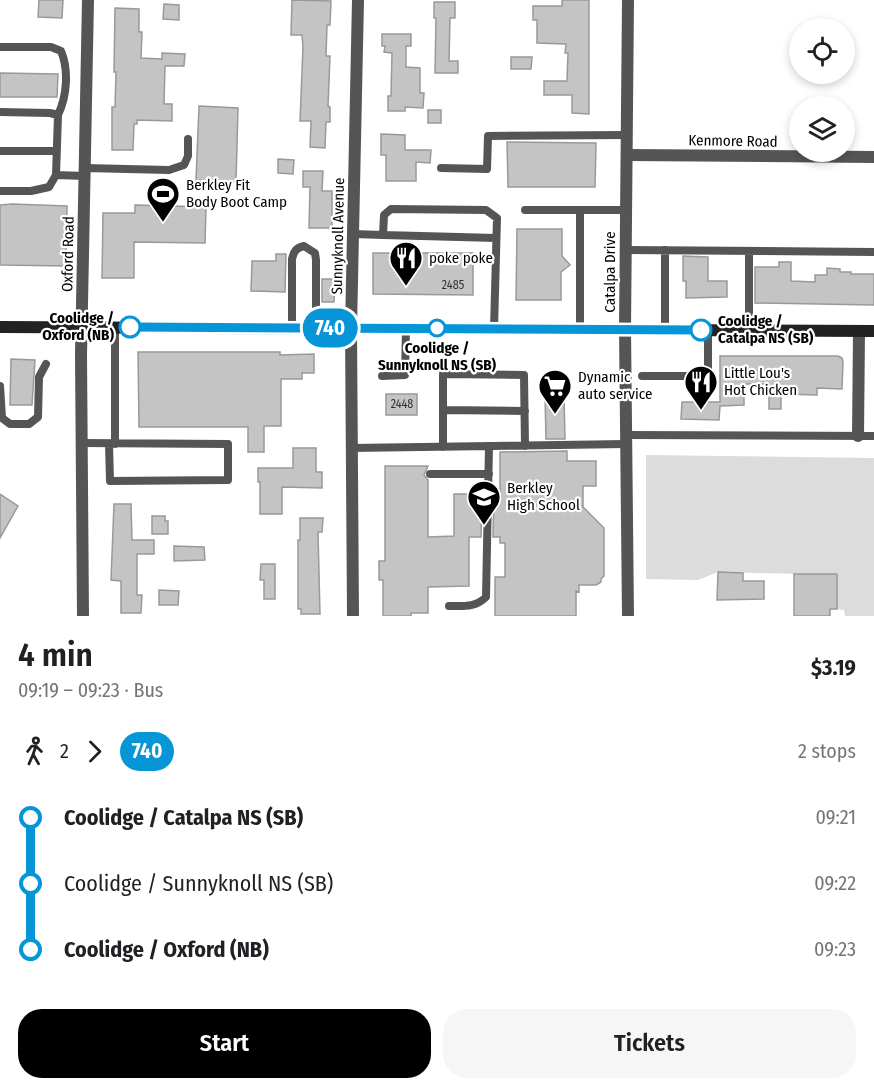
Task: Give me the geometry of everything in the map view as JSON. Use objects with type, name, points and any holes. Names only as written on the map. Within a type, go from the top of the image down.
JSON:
[{"type":"main road","points":[[0,327],[874,331]]},
{"type":"street","name":"Oxford Road","points":[[83,616],[81,326],[88,0]]},
{"type":"street","name":"Sunnyknoll Avenue","points":[[352,616],[351,328],[358,0]]},
{"type":"street","name":"Catalpa Drive","points":[[628,0],[628,135],[625,210],[628,616]]},
{"type":"street","name":"Kenmore Road","points":[[627,155],[874,157]]},
{"type":"street","points":[[858,436],[859,331]]},
{"type":"lane","points":[[0,47],[51,47],[61,51],[65,61],[64,101],[58,116],[56,175],[49,187],[31,191],[0,191]]},
{"type":"lane","points":[[0,112],[50,113],[58,116]]},
{"type":"lane","points":[[441,168],[487,169],[488,136],[628,135]]},
{"type":"lane","points":[[56,175],[177,168],[184,165],[188,156],[188,139]]},
{"type":"lane","points":[[0,151],[57,151]]},
{"type":"lane","points":[[383,235],[384,215],[391,209],[486,210],[497,218],[494,329]]},
{"type":"lane","points":[[525,210],[625,210]]},
{"type":"lane","points":[[579,210],[580,329]]},
{"type":"lane","points":[[353,234],[496,238]]},
{"type":"lane","points":[[292,328],[292,259],[294,251],[304,246],[315,253],[316,328]]},
{"type":"lane","points":[[625,250],[874,252]]},
{"type":"lane","points":[[665,250],[665,330]]},
{"type":"lane","points":[[749,251],[749,331]]},
{"type":"lane","points":[[81,443],[112,444],[228,444],[228,480],[110,481],[112,444],[114,327]]},
{"type":"lane","points":[[382,376],[405,375],[405,328]]},
{"type":"lane","points":[[642,376],[708,376],[708,331]]},
{"type":"lane","points":[[0,386],[2,418],[10,424],[29,424],[38,417],[39,376],[46,364]]},
{"type":"lane","points":[[443,447],[442,374],[524,375],[525,446]]},
{"type":"lane","points":[[443,410],[525,411]]},
{"type":"lane","points":[[350,448],[525,446],[626,440],[874,436]]},
{"type":"lane","points":[[449,606],[471,606],[486,597],[489,446]]},
{"type":"lane","points":[[430,474],[489,474]]},
{"type":"shaded area","points":[[646,455],[874,458],[874,616],[845,616],[844,610],[837,609],[837,575],[718,572],[698,580],[646,579]]},
{"type":"building","points":[[39,0],[63,0],[62,18],[38,17]]},
{"type":"building","points":[[292,0],[331,1],[330,25],[327,25],[326,56],[330,56],[328,106],[330,107],[330,122],[326,122],[325,148],[310,147],[311,121],[300,121],[303,47],[302,35],[291,35]]},
{"type":"building","points":[[562,0],[589,0],[589,114],[572,113],[572,95],[544,95],[544,81],[567,81],[568,53],[565,53],[566,44],[537,43],[537,20],[533,20],[533,6],[562,6]]},
{"type":"building","points":[[434,2],[455,2],[455,18],[450,18],[449,61],[458,61],[458,73],[435,73]]},
{"type":"building","points":[[164,4],[179,5],[179,20],[163,19]]},
{"type":"building","points":[[115,8],[139,9],[139,32],[142,32],[141,58],[162,59],[162,53],[185,54],[184,66],[165,66],[164,104],[172,104],[172,121],[137,120],[137,124],[134,124],[133,150],[112,150],[112,107],[115,107],[116,72],[114,72]]},
{"type":"building","points":[[382,34],[411,34],[411,46],[406,46],[406,67],[420,68],[420,93],[424,93],[423,108],[405,107],[405,111],[388,111],[388,96],[391,96],[392,53],[384,52]]},
{"type":"building","points":[[511,57],[532,57],[531,69],[511,69]]},
{"type":"building","points":[[0,73],[58,74],[57,97],[0,97]]},
{"type":"building","points":[[199,106],[238,108],[236,182],[196,180]]},
{"type":"building","points":[[428,110],[441,110],[441,123],[428,123]]},
{"type":"building","points":[[381,134],[405,135],[405,150],[431,150],[430,163],[416,162],[416,181],[386,181],[386,155],[381,155]]},
{"type":"building","points":[[507,142],[596,143],[595,187],[508,187]]},
{"type":"building","points":[[278,159],[294,160],[293,174],[278,173]]},
{"type":"building","points":[[303,171],[323,171],[322,191],[332,191],[332,228],[309,228],[310,187],[303,187]]},
{"type":"building","points":[[0,205],[67,206],[66,266],[0,265]]},
{"type":"building","points":[[135,205],[206,207],[205,243],[134,242],[134,278],[102,278],[103,213],[135,213]]},
{"type":"building","points":[[517,229],[562,229],[562,256],[570,265],[561,272],[561,300],[516,300]]},
{"type":"building","points":[[373,253],[473,253],[473,295],[373,294]]},
{"type":"building","points":[[276,254],[286,254],[285,292],[251,291],[252,261],[276,261]]},
{"type":"building","points":[[683,256],[708,257],[708,281],[727,281],[727,297],[686,298]]},
{"type":"building","points":[[779,262],[791,262],[791,281],[815,282],[815,275],[827,275],[827,268],[840,269],[840,272],[851,272],[851,274],[874,274],[874,305],[755,303],[755,267],[779,267]]},
{"type":"building","points":[[322,279],[335,279],[334,302],[322,302]]},
{"type":"building","points":[[138,352],[314,354],[314,373],[302,373],[302,379],[281,379],[281,426],[264,426],[264,452],[248,452],[248,427],[139,427]]},
{"type":"building","points":[[720,356],[838,356],[843,362],[842,389],[817,388],[817,395],[781,394],[781,409],[769,409],[769,384],[744,384],[744,405],[720,406],[719,420],[681,419],[682,402],[720,402]]},
{"type":"building","points":[[11,359],[35,360],[32,405],[10,405]]},
{"type":"building","points":[[386,394],[417,394],[417,415],[386,415]]},
{"type":"building","name":"Dynamic auto service","points":[[545,395],[564,395],[565,439],[546,439]]},
{"type":"building","points":[[293,448],[316,448],[316,472],[322,472],[322,488],[282,487],[282,514],[260,514],[258,468],[293,468]]},
{"type":"building","points":[[567,451],[567,461],[596,461],[596,486],[583,486],[583,507],[604,528],[604,576],[596,585],[579,585],[579,592],[576,591],[576,616],[495,616],[495,577],[505,577],[505,543],[500,543],[500,537],[493,537],[494,494],[500,494],[500,452]]},
{"type":"building","points":[[385,466],[428,466],[424,475],[428,480],[428,537],[454,536],[454,494],[482,494],[481,537],[469,537],[469,586],[428,587],[428,613],[411,613],[411,616],[383,616],[383,580],[379,580],[379,561],[385,561]]},
{"type":"building","points":[[0,494],[18,506],[0,538]]},
{"type":"building","points":[[114,504],[131,504],[132,540],[154,540],[154,554],[137,554],[137,595],[142,595],[141,613],[121,613],[121,581],[111,580]]},
{"type":"building","points":[[152,516],[165,516],[165,521],[168,521],[168,534],[152,534]]},
{"type":"building","points":[[300,518],[323,518],[322,532],[318,532],[320,614],[301,614],[301,609],[298,609]]},
{"type":"building","points":[[174,546],[204,547],[205,560],[174,561]]},
{"type":"building","points":[[261,564],[275,564],[275,599],[264,599],[264,580],[260,580]]},
{"type":"building","points":[[718,572],[743,573],[743,581],[764,581],[764,599],[717,600]]},
{"type":"building","points":[[794,574],[837,574],[837,609],[830,609],[830,616],[794,616]]},
{"type":"building","points":[[159,590],[179,591],[178,605],[159,605]]},
{"type":"bus line","name":"740","points":[[130,327],[701,330]]},
{"type":"place","name":"Berkley Fit Body Boot Camp","points":[[163,223]]},
{"type":"place","name":"poke poke","points":[[406,287]]},
{"type":"place","name":"Coolidge / Oxford (NB)","points":[[130,327]]},
{"type":"place","name":"Coolidge / Sunnyknoll NS (SB)","points":[[437,328]]},
{"type":"place","name":"Coolidge / Catalpa NS (SB)","points":[[701,330]]},
{"type":"place","name":"Little Lou's Hot Chicken","points":[[701,411]]},
{"type":"place","name":"Dynamic auto service","points":[[555,415]]},
{"type":"place","name":"Berkley High School","points":[[484,526]]}]
